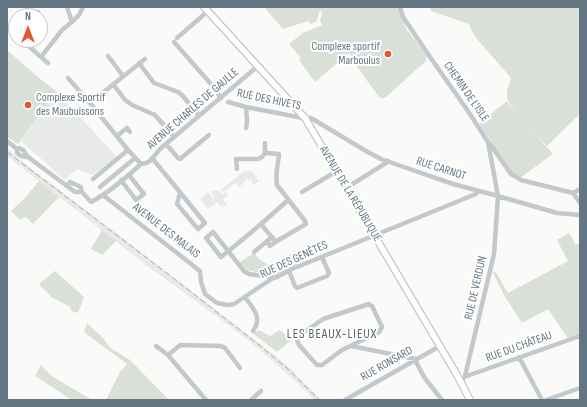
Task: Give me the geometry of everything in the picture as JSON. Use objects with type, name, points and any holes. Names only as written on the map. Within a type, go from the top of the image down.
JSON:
[{"type":"main road","name":"AVENUE DE LA RÉPUBLIQUE","points":[[206,9],[309,120],[470,400]]},
{"type":"street","points":[[67,7],[72,22]]},
{"type":"street","points":[[41,57],[62,30],[79,15],[83,7]]},
{"type":"street","name":"CHEMIN DE L’ISLE","points":[[400,7],[403,17],[488,142],[498,196]]},
{"type":"street","points":[[206,9],[176,40],[221,98]]},
{"type":"street","points":[[31,48],[48,63]]},
{"type":"street","points":[[108,56],[123,76]]},
{"type":"street","points":[[90,103],[145,59]]},
{"type":"street","points":[[139,64],[154,82],[178,92],[183,96],[200,116]]},
{"type":"street","name":"AVENUE CHARLES DE GAULLE","points":[[103,195],[141,164],[146,164],[174,137],[258,66]]},
{"type":"street","points":[[68,78],[141,164]]},
{"type":"street","points":[[113,84],[125,100],[132,105],[155,115],[174,137]]},
{"type":"street","name":"RUE DES HIVETS","points":[[228,102],[309,120]]},
{"type":"street","points":[[246,107],[246,128]]},
{"type":"street","name":"RUE CARNOT","points":[[309,120],[366,151],[388,161],[453,184],[557,213],[580,215]]},
{"type":"street","points":[[117,136],[127,128],[130,132]]},
{"type":"street","points":[[166,144],[180,159],[208,135]]},
{"type":"street","points":[[7,141],[21,156],[28,157],[75,192],[82,192],[91,202],[103,195]]},
{"type":"street","points":[[488,142],[511,174],[521,180],[573,194],[580,203]]},
{"type":"street","points":[[237,169],[236,159],[262,158],[265,153],[265,143]]},
{"type":"street","points":[[93,179],[128,150]]},
{"type":"street","points":[[265,153],[279,154],[276,172],[277,185],[306,224],[270,246],[267,241]]},
{"type":"street","points":[[100,187],[136,158]]},
{"type":"street","points":[[152,158],[205,223],[198,229],[177,204],[180,193]]},
{"type":"street","points":[[351,185],[388,161]]},
{"type":"street","points":[[302,192],[337,171]]},
{"type":"street","points":[[121,180],[136,200],[144,194],[129,175]]},
{"type":"street","points":[[573,194],[580,189]]},
{"type":"street","name":"RUE DES GENÈTES","points":[[223,304],[234,304],[273,278],[476,194],[479,191]]},
{"type":"street","name":"AVENUE DES MALAIS","points":[[103,195],[200,271],[200,282],[205,294],[217,303],[223,304]]},
{"type":"street","name":"RUE DE VERDUN","points":[[461,382],[465,376],[494,254],[498,196]]},
{"type":"street","points":[[273,278],[249,274],[244,271],[229,251],[213,232],[206,238],[221,257],[229,251],[262,224],[288,200]]},
{"type":"street","points":[[262,224],[277,241]]},
{"type":"street","points":[[254,252],[272,237]]},
{"type":"street","points":[[289,271],[297,288],[327,276],[329,273],[322,257]]},
{"type":"street","points":[[245,297],[257,316],[258,323],[252,331]]},
{"type":"street","points":[[351,346],[379,332],[382,327],[372,306],[369,304],[324,319],[299,336],[297,340],[317,365],[322,365],[342,350],[351,346],[416,360],[424,377],[442,400]]},
{"type":"street","name":"RUE DU CHÂTEAU","points":[[465,376],[580,336]]},
{"type":"street","points":[[168,355],[181,345],[221,346],[225,348],[240,368]]},
{"type":"street","points":[[156,346],[168,355],[206,400]]},
{"type":"street","name":"RUE RONSARD","points":[[345,400],[440,346]]},
{"type":"street","points":[[519,358],[542,400]]},
{"type":"street","points":[[546,400],[580,388]]},
{"type":"street","points":[[251,400],[261,391]]},
{"type":"shaded area","name":"Complexe sportif Marboulus","points":[[264,7],[397,7],[407,30],[427,56],[427,60],[382,99],[355,64],[356,63],[349,53],[315,82],[299,60],[301,58],[289,44],[303,33],[322,25],[320,21],[322,13],[320,10],[316,22],[311,24],[308,21],[283,29]]},
{"type":"shaded area","points":[[430,7],[580,7],[580,114],[547,146],[511,105],[507,94],[511,78],[477,39],[469,24],[431,11]]},
{"type":"shaded area","name":"Complexe Sportif des Maubuissons","points":[[7,50],[57,92],[18,144],[7,137]]},
{"type":"shaded area","points":[[57,92],[117,157],[92,175],[77,169],[65,180],[21,141]]},
{"type":"shaded area","points":[[507,101],[514,111],[553,154],[520,178],[519,176],[513,174],[479,124]]},
{"type":"shaded area","points":[[7,148],[272,353],[290,368],[322,400],[314,400],[258,348],[146,265],[7,156]]},
{"type":"shaded area","points":[[244,171],[252,171],[255,176],[257,176],[256,178],[259,181],[254,185],[251,182],[251,179],[249,180],[244,178],[246,181],[239,187],[235,183],[225,191],[228,195],[223,199],[227,204],[222,208],[217,202],[208,209],[200,199],[208,192],[214,199],[215,198],[211,192],[214,190],[220,191],[223,195],[224,193],[221,190]]},
{"type":"shaded area","points":[[39,181],[59,197],[33,224],[26,217],[20,220],[11,211],[25,198]]},
{"type":"shaded area","points":[[102,230],[116,241],[102,255],[91,249]]},
{"type":"shaded area","points":[[569,233],[576,245],[580,243],[580,336],[569,340],[548,309],[522,323],[504,295],[493,273],[495,271],[508,293],[568,261],[557,240]]},
{"type":"shaded area","points":[[254,253],[260,260],[269,265],[292,254],[297,264],[277,275],[251,271],[245,268],[240,262]]},
{"type":"shaded area","points":[[55,271],[84,297],[78,313],[72,311],[69,306],[51,297],[39,284]]},
{"type":"shaded area","points":[[87,323],[104,339],[109,347],[130,360],[169,400],[106,400],[120,372],[127,364],[84,332]]},
{"type":"shaded area","points":[[259,330],[270,336],[280,330],[288,337],[290,341],[277,352],[252,333],[253,331],[257,332]]},
{"type":"shaded area","points":[[41,365],[50,375],[92,400],[72,400],[35,376]]},
{"type":"railway","points":[[7,152],[259,345],[289,370],[319,400]]},
{"type":"place","name":"Complexe sportif Marboulus","points":[[388,54]]},
{"type":"place","name":"Complexe Sportif des Maubuissons","points":[[28,105]]},
{"type":"district","name":"LES BEAUX-LIEUX","points":[[332,335]]}]
